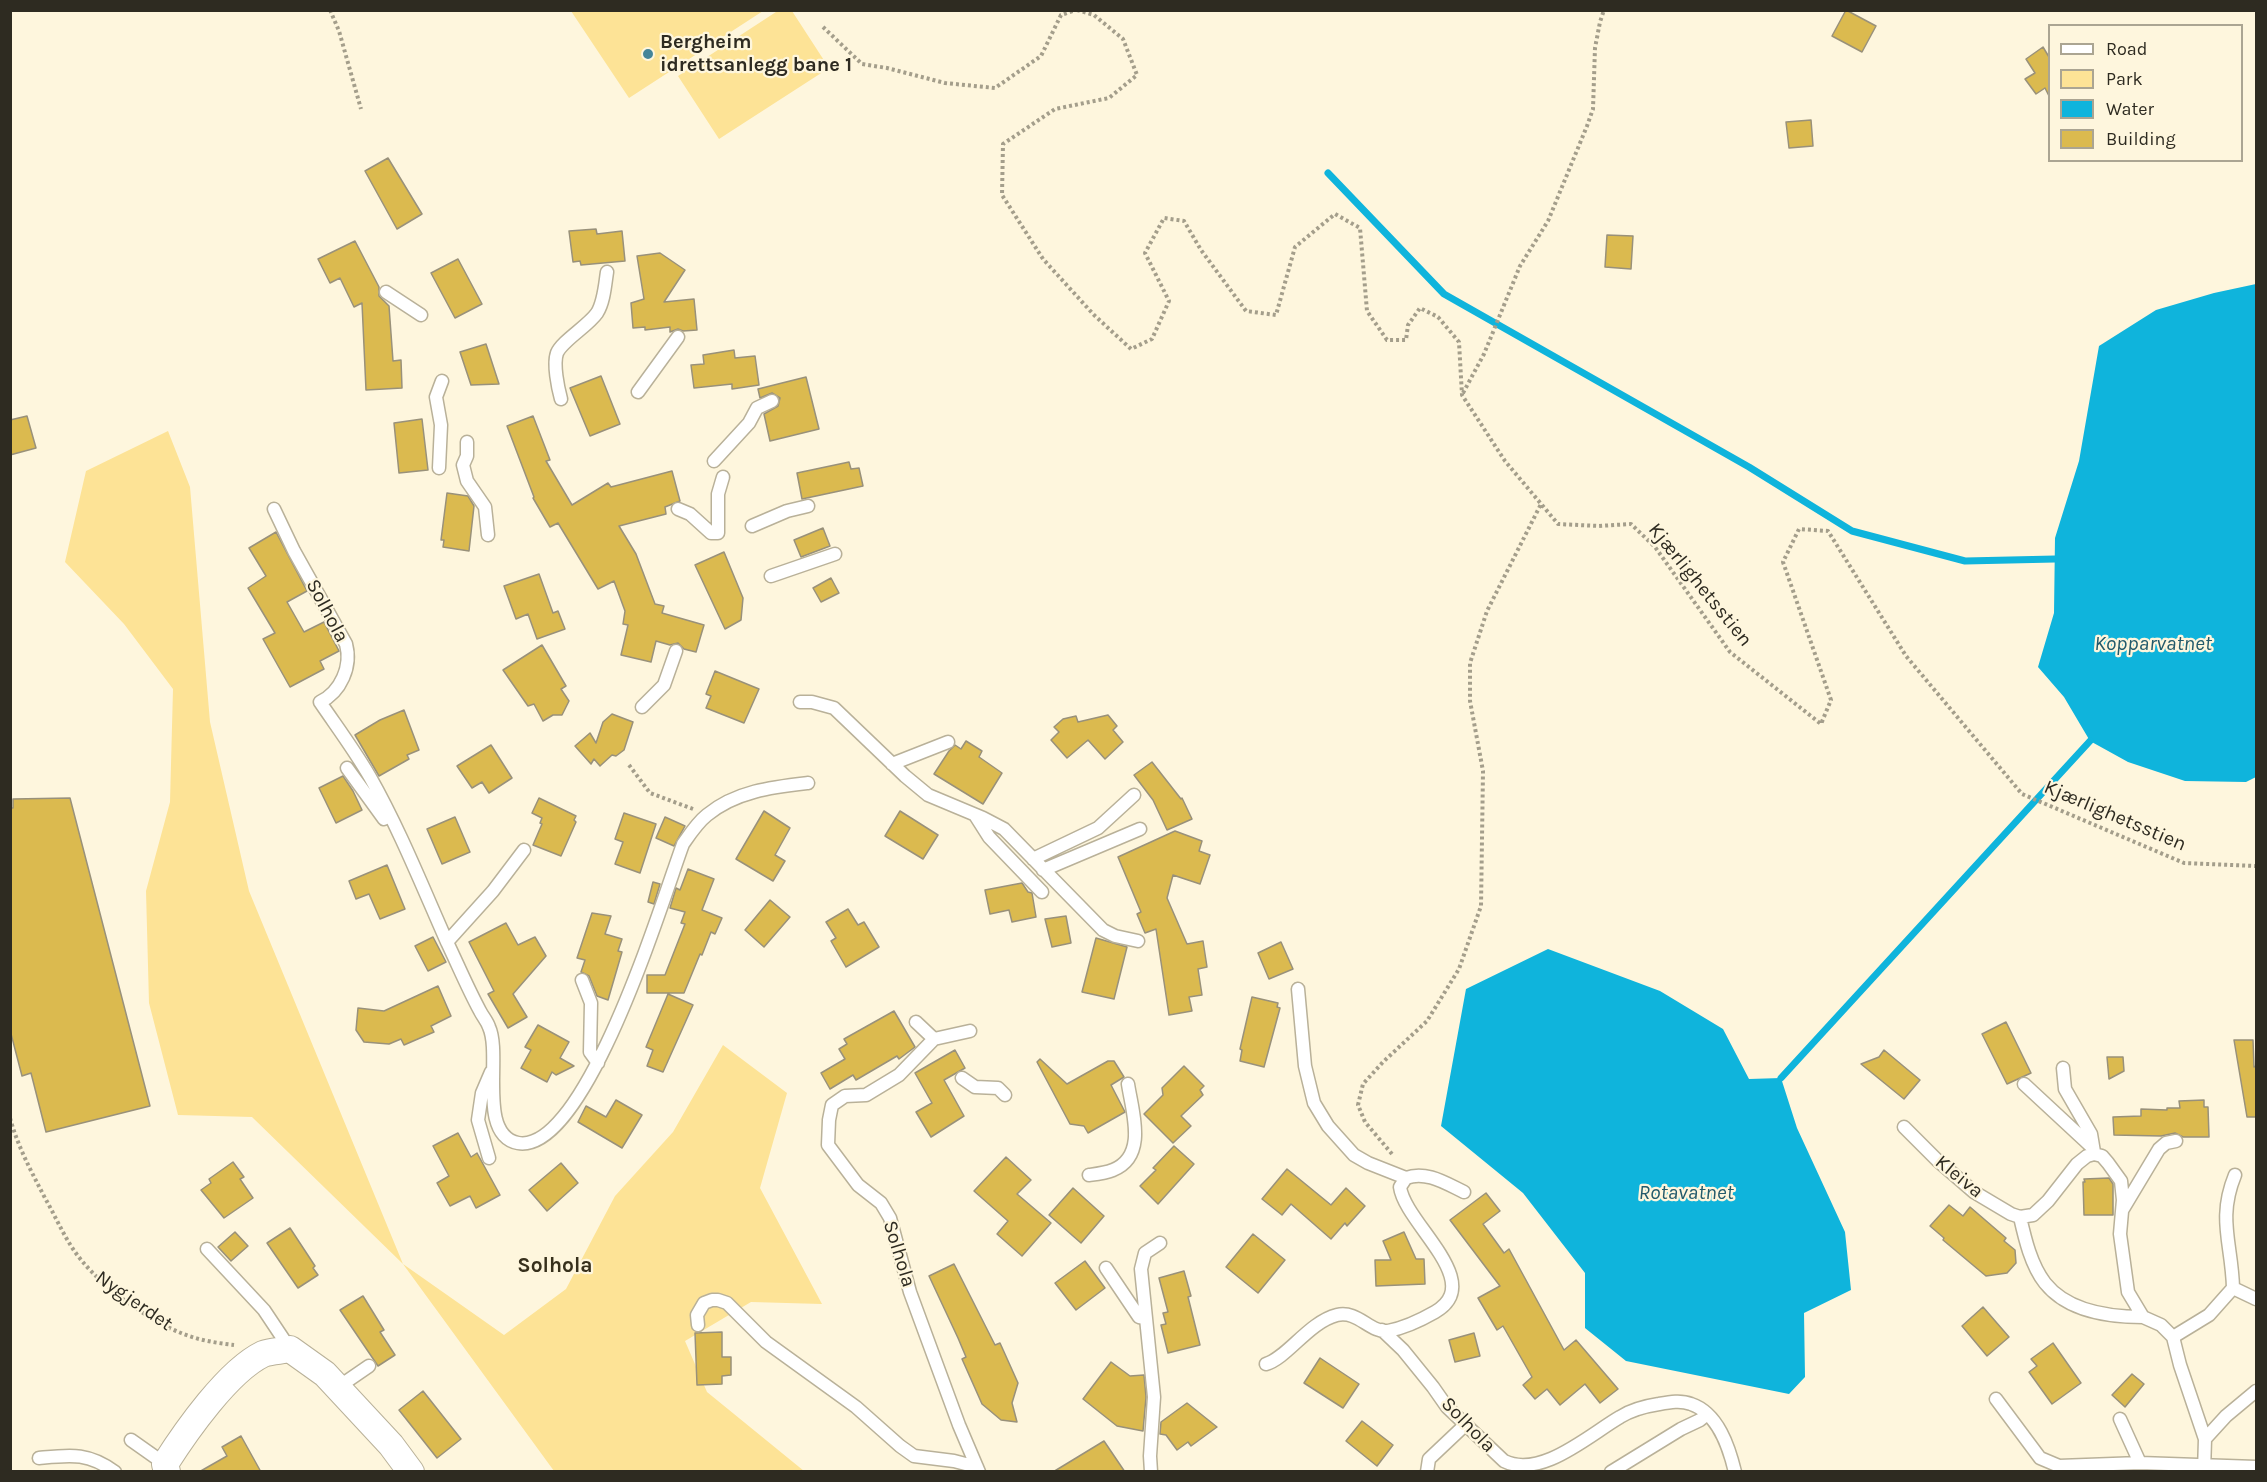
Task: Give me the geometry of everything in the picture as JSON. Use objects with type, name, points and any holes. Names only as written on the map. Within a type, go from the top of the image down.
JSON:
[{"type":"street","points":[[166,1468],[205,1406],[231,1380],[264,1353],[290,1350],[324,1374],[391,1445],[411,1472]]},
{"type":"lane","points":[[561,399],[557,383],[557,353],[568,340],[583,329],[598,311],[604,295],[607,272]]},
{"type":"lane","points":[[386,292],[421,315]]},
{"type":"lane","points":[[641,388],[678,338]]},
{"type":"lane","points":[[439,468],[441,426],[436,398],[442,381]]},
{"type":"lane","points":[[714,461],[749,423],[757,408],[772,401]]},
{"type":"lane","points":[[467,442],[463,465],[466,481],[485,507],[488,535]]},
{"type":"lane","points":[[678,509],[690,514],[711,533],[718,533],[718,495],[723,477]]},
{"type":"lane","points":[[752,526],[788,511],[808,506]]},
{"type":"lane","name":"Solhola","points":[[274,508],[294,550],[346,644],[349,655],[339,688],[331,697],[320,702],[370,778],[493,1036],[493,1109],[498,1127],[507,1138],[516,1143],[536,1139],[563,1119],[598,1063],[628,997],[683,844],[707,815],[751,791],[808,783]]},
{"type":"lane","points":[[771,576],[835,554]]},
{"type":"lane","points":[[642,707],[664,685],[676,651]]},
{"type":"lane","points":[[800,702],[812,702],[834,708],[928,795],[974,814],[1004,830],[1103,930],[1115,936],[1138,940]]},
{"type":"lane","points":[[892,764],[948,742]]},
{"type":"lane","name":"Solhola","points":[[347,768],[397,833]]},
{"type":"lane","points":[[1033,859],[1098,828],[1134,795]]},
{"type":"lane","points":[[974,814],[989,837],[1042,892]]},
{"type":"lane","points":[[1043,870],[1140,830]]},
{"type":"lane","points":[[447,942],[493,891],[524,850]]},
{"type":"lane","points":[[582,980],[591,1003],[590,1052],[598,1063]]},
{"type":"lane","points":[[1298,989],[1305,1066],[1314,1103],[1328,1126],[1354,1155],[1368,1163],[1407,1178],[1422,1176],[1438,1179],[1464,1192]]},
{"type":"lane","points":[[916,1022],[934,1039],[970,1031]]},
{"type":"lane","name":"Solhola","points":[[934,1039],[898,1075],[866,1095],[845,1096],[832,1105],[828,1145],[858,1185],[881,1203],[890,1218],[910,1292],[978,1469]]},
{"type":"lane","name":"Solhola","points":[[489,1158],[478,1120],[482,1093],[494,1063]]},
{"type":"lane","points":[[2063,1068],[2065,1089],[2091,1134],[2094,1151]]},
{"type":"lane","points":[[962,1078],[975,1087],[998,1088],[1005,1095]]},
{"type":"lane","points":[[1089,1175],[1114,1170],[1127,1160],[1132,1150],[1136,1138],[1128,1084]]},
{"type":"lane","points":[[2024,1084],[2102,1156],[2121,1181],[2120,1234],[2126,1281],[2128,1292],[2143,1317]]},
{"type":"lane","name":"Kleiva","points":[[1904,1127],[1974,1192],[2020,1217]]},
{"type":"lane","points":[[2122,1209],[2159,1149],[2166,1143],[2176,1141]]},
{"type":"lane","points":[[2094,1151],[2077,1164],[2034,1215],[2020,1217],[2028,1248],[2045,1282],[2067,1303],[2117,1317],[2143,1317],[2161,1325],[2173,1337],[2205,1439],[2204,1468]]},
{"type":"lane","points":[[2173,1337],[2209,1315],[2233,1288],[2225,1218],[2227,1199],[2235,1175]]},
{"type":"lane","points":[[1382,1330],[1401,1327],[1425,1317],[1448,1302],[1453,1292],[1451,1274],[1401,1194],[1400,1187],[1407,1178]]},
{"type":"lane","points":[[1151,1472],[1154,1397],[1145,1317],[1142,1260],[1150,1248],[1160,1243]]},
{"type":"lane","points":[[207,1248],[264,1310],[290,1350]]},
{"type":"lane","points":[[1106,1268],[1139,1317],[1145,1317]]},
{"type":"lane","points":[[2233,1288],[2256,1299]]},
{"type":"lane","name":"Solhola","points":[[698,1325],[697,1315],[704,1303],[718,1300],[727,1304],[766,1342],[856,1407],[900,1446],[914,1455],[954,1461],[978,1469]]},
{"type":"lane","name":"Solhola","points":[[1266,1364],[1272,1362],[1320,1324],[1340,1315],[1354,1316],[1382,1330],[1403,1350],[1434,1386],[1447,1407],[1503,1461],[1520,1466],[1560,1455],[1620,1417],[1654,1404],[1680,1402],[1693,1404],[1714,1423],[1727,1443],[1735,1472]]},
{"type":"lane","points":[[337,1388],[369,1366]]},
{"type":"lane","points":[[2205,1439],[2226,1416],[2256,1391]]},
{"type":"lane","points":[[1996,1400],[2040,1458],[2059,1466],[2140,1463],[2204,1468],[2256,1467]]},
{"type":"lane","points":[[1611,1472],[1681,1429],[1700,1420],[1706,1414]]},
{"type":"lane","points":[[2120,1419],[2140,1463]]},
{"type":"lane","points":[[1427,1472],[1429,1459],[1465,1425]]},
{"type":"lane","points":[[131,1440],[166,1468]]},
{"type":"lane","points":[[39,1458],[64,1455],[90,1457],[115,1472]]},
{"type":"path","points":[[330,10],[339,31],[361,109]]},
{"type":"path","name":"Kjærlighetsstien","points":[[823,27],[862,64],[945,83],[995,88],[1041,56],[1061,15],[1077,10],[1092,13],[1123,39],[1137,75],[1109,98],[1055,108],[1003,144],[1002,195],[1043,259],[1094,315],[1131,349],[1152,339],[1169,301],[1145,253],[1164,218],[1184,221],[1201,250],[1246,311],[1276,315],[1295,246],[1335,214],[1360,228],[1367,311],[1387,340],[1406,340],[1408,325],[1420,308],[1438,317],[1459,342],[1462,395],[1505,461],[1558,524],[1599,526],[1632,524],[1655,547],[1730,652],[1821,724],[1831,700],[1783,562],[1799,529],[1828,531],[1906,656],[2022,794],[2184,863],[2256,866]]},
{"type":"path","points":[[1462,395],[1484,354],[1520,266],[1548,221],[1587,126],[1593,108],[1595,48],[1605,10]]},
{"type":"path","points":[[1407,1178],[1399,1163],[1365,1122],[1359,1106],[1363,1084],[1427,1021],[1459,969],[1482,906],[1483,771],[1470,701],[1470,663],[1487,611],[1541,504]]},
{"type":"path","points":[[629,765],[650,793],[707,815]]},
{"type":"path","name":"Nygjerdet","points":[[10,1118],[16,1140],[66,1238],[100,1281],[170,1328],[207,1341],[235,1346]]},
{"type":"green space","points":[[779,10],[792,11],[829,68],[719,139],[678,76]]},
{"type":"green space","name":"Bergheim idrettsanlegg bane 1","points":[[571,11],[763,11],[629,98]]},
{"type":"green space","points":[[168,431],[190,487],[210,722],[249,891],[403,1264],[252,1117],[178,1115],[149,1003],[146,891],[170,802],[173,689],[124,624],[65,562],[86,471]]},
{"type":"green space","points":[[723,1045],[787,1093],[760,1188],[822,1304],[751,1302],[685,1341],[707,1392],[804,1471],[554,1471],[403,1264],[504,1335],[566,1289],[615,1196],[673,1132]]},
{"type":"water","name":"Kopparvatnet","points":[[2256,284],[2256,777],[2246,782],[2185,781],[2128,762],[2090,741],[2064,697],[2038,667],[2054,613],[2055,538],[2079,461],[2099,346],[2156,310],[2214,293]]},
{"type":"water","name":"Rotavatnet","points":[[1548,949],[1660,991],[1723,1029],[1749,1079],[1781,1078],[1797,1128],[1845,1232],[1851,1290],[1804,1313],[1805,1377],[1789,1394],[1626,1361],[1585,1328],[1585,1273],[1523,1193],[1441,1126],[1466,989]]},
{"type":"building","points":[[1846,10],[1876,26],[1862,52],[1832,36]]},
{"type":"building","points":[[2043,47],[2048,55],[2048,94],[2045,88],[2036,94],[2025,79],[2035,73],[2026,59]]},
{"type":"building","points":[[1811,120],[1813,146],[1789,148],[1786,122]]},
{"type":"building","points":[[388,158],[422,214],[397,229],[365,171]]},
{"type":"building","points":[[596,229],[597,234],[622,231],[625,261],[581,265],[580,261],[573,262],[569,231]]},
{"type":"building","points":[[1607,235],[1633,236],[1631,269],[1605,267]]},
{"type":"building","points":[[355,241],[379,287],[379,296],[389,306],[393,361],[401,360],[402,388],[366,390],[362,303],[354,307],[340,278],[330,283],[318,259]]},
{"type":"building","points":[[660,253],[685,270],[664,302],[694,299],[697,330],[678,329],[670,332],[670,327],[645,330],[645,327],[633,328],[631,303],[644,299],[637,256]]},
{"type":"building","points":[[458,259],[482,304],[455,318],[431,273]]},
{"type":"building","points":[[486,344],[499,384],[471,385],[460,352]]},
{"type":"building","points":[[734,350],[735,358],[755,356],[759,385],[732,389],[732,384],[694,388],[691,365],[704,364],[703,355]]},
{"type":"building","points":[[601,376],[620,424],[590,436],[570,388]]},
{"type":"building","points":[[806,377],[819,429],[770,441],[764,414],[778,406],[780,398],[772,393],[760,398],[758,389]]},
{"type":"building","points":[[27,416],[36,448],[10,455],[10,420]]},
{"type":"building","points":[[533,416],[550,460],[546,461],[572,505],[608,483],[611,487],[672,471],[680,501],[665,507],[666,514],[619,526],[636,554],[655,604],[664,606],[662,613],[704,625],[696,652],[684,649],[678,643],[670,645],[656,641],[651,662],[621,655],[628,625],[623,624],[625,611],[614,581],[598,589],[558,523],[550,527],[533,498],[507,426]]},
{"type":"building","points":[[422,419],[428,470],[399,473],[394,423]]},
{"type":"building","points":[[849,462],[851,469],[859,468],[863,486],[802,499],[797,473]]},
{"type":"building","points":[[447,493],[468,496],[474,506],[469,551],[443,547],[444,540],[441,540]]},
{"type":"building","points":[[823,528],[830,546],[801,557],[794,540]]},
{"type":"building","points":[[276,532],[307,591],[287,602],[304,632],[324,622],[339,651],[320,661],[324,669],[290,687],[263,639],[275,633],[248,588],[266,576],[249,548]]},
{"type":"building","points":[[724,552],[743,598],[741,620],[725,629],[695,565]]},
{"type":"building","points":[[539,574],[553,613],[558,611],[565,629],[537,639],[528,614],[516,619],[504,586]]},
{"type":"building","points":[[831,578],[839,593],[821,602],[813,588]]},
{"type":"building","points":[[542,645],[566,686],[561,689],[569,701],[562,715],[553,715],[543,721],[534,704],[528,706],[503,670]]},
{"type":"building","points":[[715,671],[759,689],[744,723],[706,708],[711,696],[706,694]]},
{"type":"building","points":[[404,710],[419,750],[407,755],[409,759],[379,776],[355,735],[380,720]]},
{"type":"building","points":[[612,714],[633,722],[624,750],[616,756],[612,755],[600,766],[594,759],[591,764],[575,746],[590,733],[596,743],[603,722]]},
{"type":"building","points":[[1108,715],[1117,726],[1113,730],[1123,742],[1105,759],[1088,740],[1067,758],[1051,740],[1059,732],[1054,727],[1063,719],[1076,716],[1078,722]]},
{"type":"building","points":[[966,741],[982,751],[979,757],[1002,773],[983,804],[934,774],[949,751],[955,745],[961,749]]},
{"type":"building","points":[[491,745],[512,778],[489,793],[482,782],[472,788],[457,766]]},
{"type":"building","points":[[1152,762],[1182,798],[1192,819],[1167,830],[1153,800],[1134,775]]},
{"type":"building","points":[[343,776],[362,810],[336,823],[319,788]]},
{"type":"building","points":[[70,798],[150,1106],[46,1132],[31,1073],[22,1076],[10,1030],[10,808],[13,808],[13,799]]},
{"type":"building","points":[[539,798],[576,816],[574,820],[576,822],[561,856],[533,845],[542,824],[540,823],[542,818],[532,813]]},
{"type":"building","points":[[764,811],[790,828],[775,855],[785,861],[773,881],[736,859]]},
{"type":"building","points":[[900,811],[938,835],[923,859],[885,836]]},
{"type":"building","points":[[624,813],[656,824],[640,873],[615,864],[623,842],[615,839]]},
{"type":"building","points":[[455,817],[470,852],[442,864],[427,829]]},
{"type":"building","points":[[665,817],[685,826],[674,846],[656,838]]},
{"type":"building","points":[[1175,831],[1202,841],[1199,851],[1210,855],[1200,884],[1173,875],[1167,898],[1187,944],[1203,941],[1207,967],[1198,969],[1202,995],[1189,997],[1192,1011],[1169,1015],[1156,929],[1145,933],[1137,914],[1141,912],[1118,857]]},
{"type":"building","points":[[387,865],[405,909],[380,919],[369,894],[356,899],[349,881]]},
{"type":"building","points":[[688,869],[714,879],[702,910],[722,918],[715,934],[711,932],[684,993],[647,993],[647,975],[665,975],[685,924],[681,923],[685,912],[670,908],[676,888],[680,890]]},
{"type":"building","points":[[653,882],[660,884],[654,904],[648,902]]},
{"type":"building","points":[[1022,883],[1028,892],[1032,893],[1036,917],[1012,922],[1009,910],[990,914],[985,890]]},
{"type":"building","points":[[770,900],[790,917],[764,947],[745,930]]},
{"type":"building","points":[[848,909],[858,925],[864,922],[879,947],[846,967],[831,941],[836,938],[826,922]]},
{"type":"building","points":[[592,913],[611,916],[605,934],[622,939],[618,951],[622,952],[608,1000],[597,996],[589,976],[581,972],[585,960],[577,958]]},
{"type":"building","points":[[1066,916],[1071,943],[1052,947],[1045,919]]},
{"type":"building","points":[[506,923],[518,945],[535,937],[546,956],[513,994],[527,1017],[508,1028],[488,994],[494,991],[469,942]]},
{"type":"building","points":[[433,937],[446,962],[428,971],[415,946]]},
{"type":"building","points":[[1096,938],[1127,947],[1114,999],[1082,992]]},
{"type":"building","points":[[1281,942],[1293,969],[1269,979],[1258,953]]},
{"type":"building","points":[[438,986],[451,1016],[431,1026],[434,1032],[404,1045],[401,1039],[389,1044],[364,1042],[356,1030],[358,1008],[384,1011]]},
{"type":"building","points":[[668,994],[693,1005],[663,1072],[647,1066],[653,1050],[646,1047]]},
{"type":"building","points":[[1252,997],[1278,1003],[1277,1007],[1280,1008],[1264,1067],[1240,1061],[1242,1050],[1240,1049]]},
{"type":"building","points":[[894,1011],[915,1047],[899,1059],[897,1056],[856,1080],[853,1075],[830,1089],[821,1073],[845,1059],[839,1049],[847,1044],[844,1039]]},
{"type":"building","points":[[2006,1022],[2031,1073],[2007,1084],[1982,1034]]},
{"type":"building","points":[[538,1025],[569,1042],[560,1058],[574,1066],[556,1075],[552,1072],[547,1082],[521,1068],[531,1050],[525,1047]]},
{"type":"building","points":[[2234,1040],[2253,1040],[2254,1067],[2256,1066],[2256,1117],[2247,1117]]},
{"type":"building","points":[[955,1050],[965,1068],[944,1080],[964,1116],[931,1137],[916,1112],[932,1103],[915,1073]]},
{"type":"building","points":[[1884,1050],[1920,1080],[1904,1099],[1861,1064],[1879,1057]]},
{"type":"building","points":[[2107,1057],[2123,1057],[2124,1071],[2109,1079]]},
{"type":"building","points":[[1040,1059],[1067,1084],[1108,1061],[1114,1061],[1124,1077],[1111,1085],[1125,1112],[1088,1133],[1084,1126],[1070,1124],[1037,1062]]},
{"type":"building","points":[[1184,1066],[1204,1086],[1200,1090],[1203,1095],[1181,1116],[1191,1126],[1173,1143],[1144,1114],[1163,1095],[1162,1088]]},
{"type":"building","points":[[616,1100],[642,1115],[622,1148],[578,1122],[586,1106],[606,1117]]},
{"type":"building","points":[[2204,1100],[2204,1107],[2208,1107],[2209,1137],[2183,1137],[2175,1133],[2161,1136],[2114,1135],[2113,1117],[2141,1116],[2141,1109],[2167,1110],[2167,1108],[2180,1108],[2179,1101]]},
{"type":"building","points":[[458,1133],[471,1157],[477,1153],[500,1195],[476,1208],[470,1196],[450,1206],[437,1183],[449,1176],[433,1146]]},
{"type":"building","points":[[1174,1146],[1194,1164],[1158,1204],[1140,1186],[1156,1170],[1153,1168]]},
{"type":"building","points":[[1006,1157],[1031,1180],[1017,1194],[1051,1223],[1022,1256],[997,1234],[1008,1221],[974,1191]]},
{"type":"building","points":[[233,1162],[244,1177],[240,1179],[253,1198],[224,1218],[201,1190],[211,1183],[209,1179]]},
{"type":"building","points":[[561,1163],[578,1183],[547,1211],[529,1190]]},
{"type":"building","points":[[1287,1169],[1331,1205],[1346,1188],[1365,1206],[1347,1226],[1345,1223],[1331,1239],[1291,1204],[1282,1215],[1262,1199]]},
{"type":"building","points":[[2109,1178],[2113,1184],[2113,1215],[2084,1215],[2084,1179]]},
{"type":"building","points":[[1073,1188],[1104,1216],[1081,1243],[1049,1215]]},
{"type":"building","points":[[1486,1193],[1500,1211],[1483,1224],[1504,1253],[1509,1249],[1564,1350],[1576,1340],[1618,1389],[1600,1403],[1585,1384],[1560,1405],[1547,1389],[1535,1399],[1523,1385],[1532,1377],[1503,1326],[1497,1330],[1478,1298],[1500,1286],[1450,1220]]},
{"type":"building","points":[[1949,1205],[1963,1216],[1970,1207],[2006,1238],[2004,1241],[2015,1250],[2016,1263],[2007,1273],[1986,1276],[1930,1226]]},
{"type":"building","points":[[290,1228],[315,1266],[313,1268],[318,1275],[298,1288],[267,1243]]},
{"type":"building","points":[[235,1232],[248,1246],[231,1261],[218,1247]]},
{"type":"building","points":[[1404,1232],[1416,1259],[1424,1259],[1425,1284],[1376,1286],[1375,1260],[1391,1260],[1383,1241]]},
{"type":"building","points":[[1253,1234],[1285,1260],[1258,1293],[1226,1267]]},
{"type":"building","points":[[1085,1261],[1105,1288],[1076,1310],[1055,1283]]},
{"type":"building","points":[[954,1264],[995,1345],[1000,1343],[1018,1383],[1012,1403],[1017,1422],[1001,1420],[982,1404],[962,1359],[966,1357],[929,1276]]},
{"type":"building","points":[[1184,1271],[1200,1345],[1168,1353],[1161,1325],[1166,1324],[1163,1313],[1168,1312],[1159,1278]]},
{"type":"building","points":[[363,1296],[384,1330],[380,1332],[395,1355],[378,1366],[340,1310]]},
{"type":"building","points":[[1983,1307],[2009,1337],[1987,1356],[1962,1326]]},
{"type":"building","points":[[722,1332],[722,1357],[731,1357],[731,1375],[722,1376],[722,1384],[697,1385],[695,1333]]},
{"type":"building","points":[[1474,1333],[1480,1356],[1455,1362],[1449,1340]]},
{"type":"building","points":[[2053,1343],[2081,1383],[2052,1404],[2029,1372],[2037,1366],[2031,1359]]},
{"type":"building","points":[[1320,1358],[1359,1384],[1343,1408],[1304,1383]]},
{"type":"building","points":[[1111,1362],[1130,1376],[1144,1375],[1146,1397],[1143,1431],[1117,1426],[1083,1399]]},
{"type":"building","points":[[2132,1374],[2144,1384],[2125,1407],[2112,1395]]},
{"type":"building","points":[[423,1391],[461,1439],[437,1458],[399,1410]]},
{"type":"building","points":[[1187,1403],[1217,1427],[1191,1446],[1188,1442],[1177,1450],[1166,1435],[1160,1434],[1161,1422]]},
{"type":"building","points":[[1362,1421],[1393,1445],[1377,1466],[1346,1441]]},
{"type":"building","points":[[241,1436],[261,1472],[199,1472],[227,1456],[222,1447]]},
{"type":"building","points":[[1104,1441],[1125,1472],[1053,1472]]},
{"type":"waterway","points":[[1328,173],[1444,294],[1749,467],[1852,531],[1965,561],[2055,559]]},
{"type":"waterway","points":[[1781,1078],[2090,741]]},
{"type":"place","name":"Bergheim idrettsanlegg bane 1","points":[[648,54]]},
{"type":"district","name":"Solhola","points":[[555,1266]]}]
